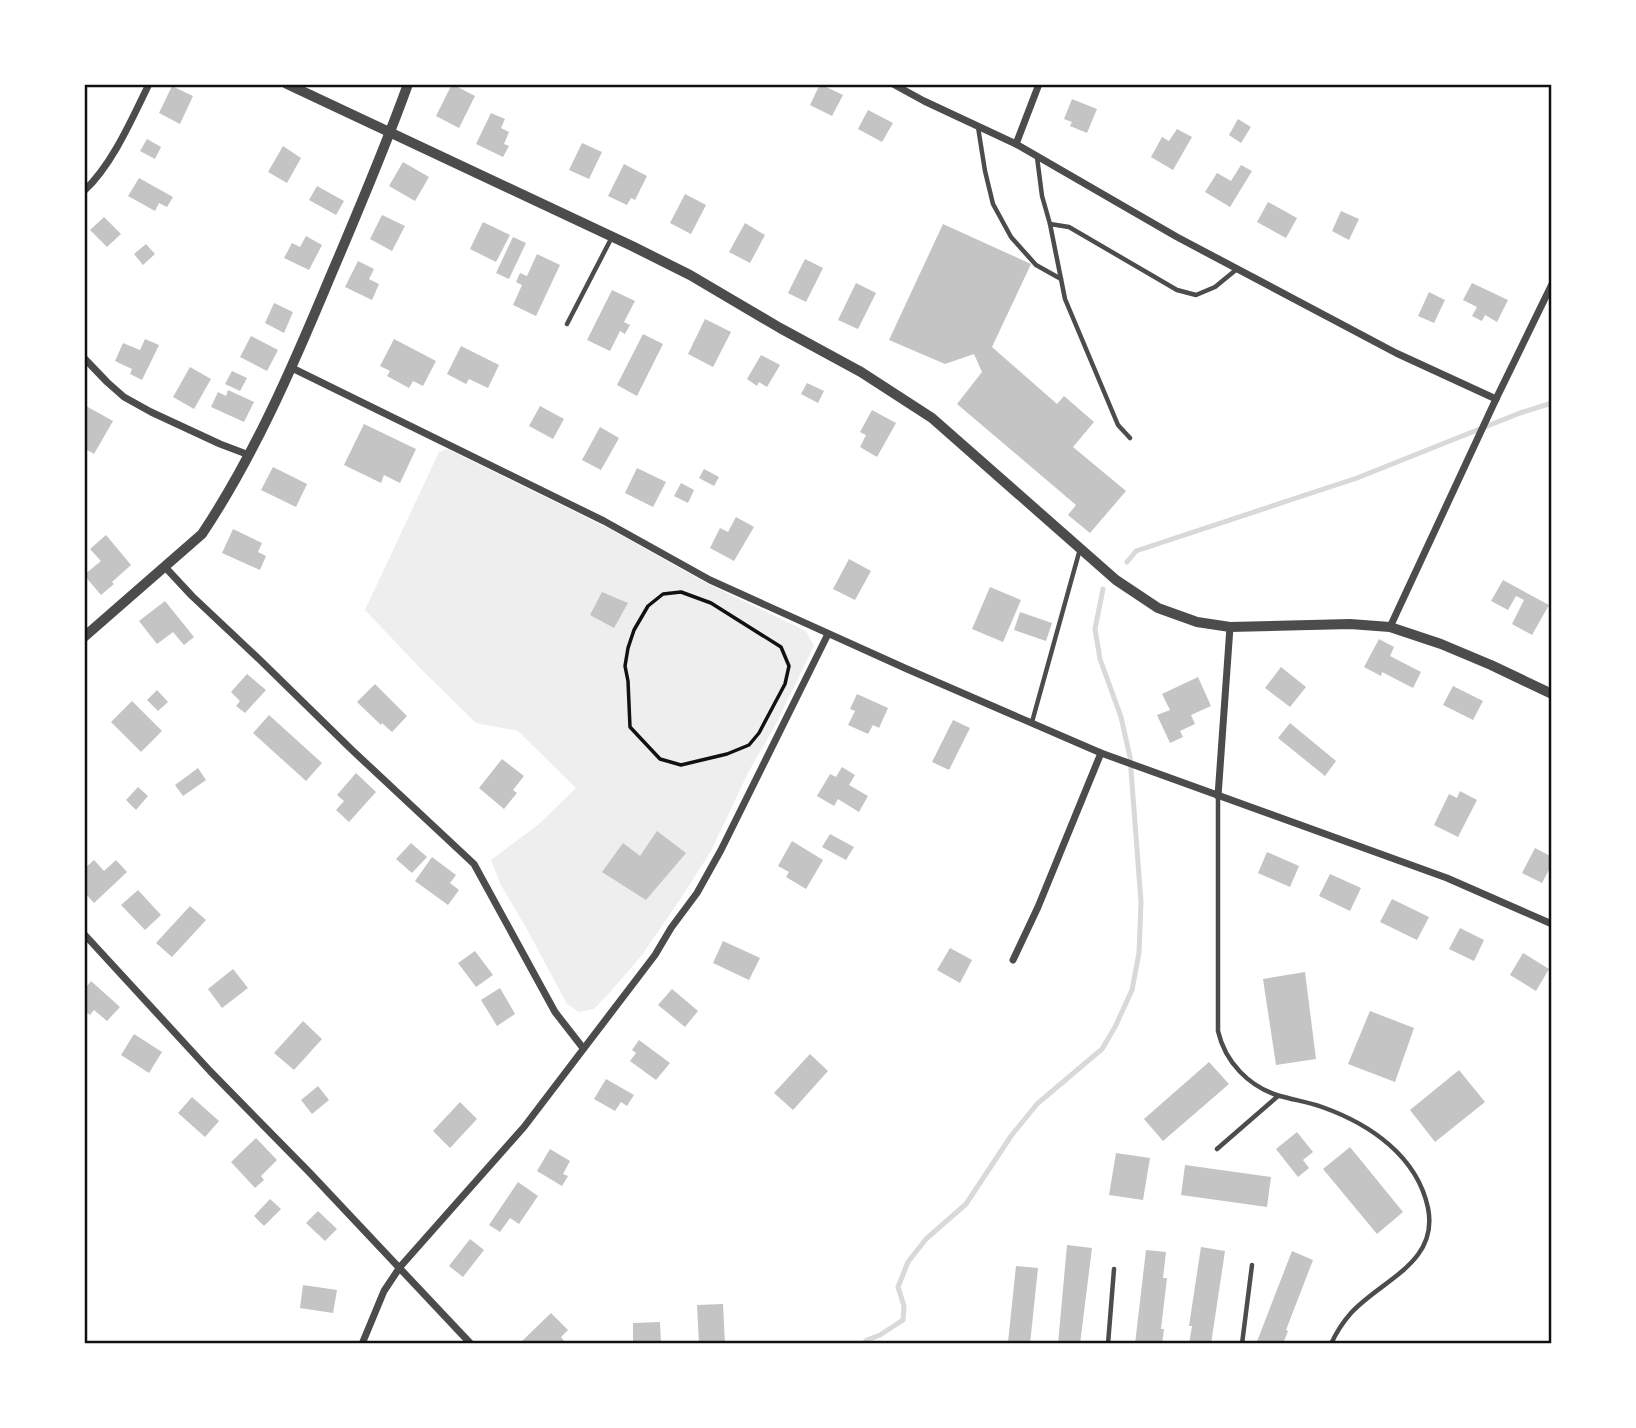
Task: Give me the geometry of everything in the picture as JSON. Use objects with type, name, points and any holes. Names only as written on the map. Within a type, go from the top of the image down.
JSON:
[{"type":"street","points":[[84,191],[111,158],[149,84]]},
{"type":"street","points":[[287,84],[690,275],[861,372],[932,418],[1116,580],[1158,608],[1197,622],[1230,627],[1350,624],[1390,627],[1441,644],[1552,694]]},
{"type":"street","points":[[84,637],[202,534],[249,454],[292,368],[391,132],[408,84]]},
{"type":"street","points":[[893,84],[923,101],[1016,144],[1177,237],[1396,353],[1496,399]]},
{"type":"street","points":[[1016,144],[1038,84]]},
{"type":"street","points":[[1390,627],[1552,284]]},
{"type":"street","points":[[84,358],[124,397],[220,444],[249,454]]},
{"type":"street","points":[[292,368],[604,521],[710,580],[828,634],[1101,753],[1374,850],[1552,923]]},
{"type":"street","points":[[165,568],[474,864],[555,1012],[583,1048]]},
{"type":"street","points":[[1218,796],[1230,627]]},
{"type":"street","points":[[362,1344],[384,1291],[400,1267],[524,1127],[655,955],[697,892],[759,776],[828,634]]},
{"type":"street","points":[[1013,960],[1038,907],[1101,753]]},
{"type":"street","points":[[84,934],[210,1071],[471,1344]]},
{"type":"lane","points":[[978,126],[993,204],[1011,237],[1036,265],[1061,279]]},
{"type":"lane","points":[[1037,156],[1042,196],[1065,299],[1118,425],[1130,438]]},
{"type":"lane","points":[[1050,224],[1069,226],[1177,290],[1196,295],[1215,287],[1238,268]]},
{"type":"lane","points":[[567,324],[613,237]]},
{"type":"lane","points":[[1032,722],[1081,549]]},
{"type":"lane","points":[[1218,796],[1218,1031],[1221,1045],[1248,1080],[1278,1096],[1320,1106],[1349,1118],[1390,1144],[1412,1170],[1427,1204],[1430,1226],[1422,1251],[1411,1265],[1351,1313],[1331,1344]]},
{"type":"lane","points":[[1217,1150],[1278,1096]]},
{"type":"lane","points":[[1242,1344],[1252,1265]]},
{"type":"lane","points":[[1108,1344],[1114,1269]]},
{"type":"path","points":[[681,592],[711,603],[781,647],[789,666],[785,684],[759,733],[749,745],[727,754],[681,765],[660,760],[630,727],[628,690],[625,666],[634,630],[648,606],[663,594],[681,592]]},
{"type":"shaded area","points":[[447,449],[608,528],[708,584],[806,631],[814,646],[711,851],[642,955],[594,1009],[579,1012],[567,1004],[501,885],[491,860],[539,824],[576,788],[518,731],[476,723],[365,610],[439,452]]},
{"type":"building","points":[[452,84],[475,96],[459,128],[436,116]]},
{"type":"building","points":[[820,84],[843,95],[832,116],[810,105]]},
{"type":"building","points":[[172,86],[193,96],[180,124],[159,113]]},
{"type":"building","points":[[1072,99],[1097,109],[1087,133],[1070,126],[1072,122],[1064,119]]},
{"type":"building","points":[[868,110],[893,123],[882,142],[858,129]]},
{"type":"building","points":[[491,113],[505,119],[501,128],[509,132],[504,144],[509,146],[503,157],[476,144]]},
{"type":"building","points":[[1238,119],[1251,127],[1241,143],[1229,135]]},
{"type":"building","points":[[1177,129],[1192,137],[1173,170],[1151,157],[1162,137],[1169,141]]},
{"type":"building","points":[[147,139],[161,147],[155,159],[140,151]]},
{"type":"building","points":[[582,143],[602,152],[589,179],[569,170]]},
{"type":"building","points":[[283,146],[301,158],[287,183],[268,172]]},
{"type":"building","points":[[403,162],[429,177],[415,201],[389,186]]},
{"type":"building","points":[[624,164],[647,176],[635,200],[631,198],[627,205],[608,196]]},
{"type":"building","points":[[1241,165],[1252,171],[1230,207],[1205,192],[1217,173],[1231,181]]},
{"type":"building","points":[[139,178],[173,197],[167,207],[159,203],[155,211],[128,196]]},
{"type":"building","points":[[317,186],[344,201],[336,215],[309,200]]},
{"type":"building","points":[[685,194],[706,205],[691,234],[670,223]]},
{"type":"building","points":[[1268,202],[1297,218],[1286,238],[1257,222]]},
{"type":"building","points":[[1341,211],[1359,219],[1349,240],[1332,231]]},
{"type":"building","points":[[382,215],[405,226],[392,251],[370,239]]},
{"type":"building","points":[[104,217],[121,234],[107,247],[90,230]]},
{"type":"building","points":[[483,222],[510,235],[496,262],[470,249]]},
{"type":"building","points":[[745,223],[765,235],[750,263],[729,252]]},
{"type":"building","points":[[943,224],[1031,264],[992,347],[1057,404],[1064,396],[1094,422],[1073,447],[1126,491],[1090,533],[1068,515],[1076,505],[957,404],[982,372],[974,354],[945,364],[889,340]]},
{"type":"building","points":[[306,236],[322,245],[309,270],[284,258],[292,243],[300,247]]},
{"type":"building","points":[[513,237],[526,243],[509,279],[496,273]]},
{"type":"building","points":[[146,244],[155,254],[143,265],[134,254]]},
{"type":"building","points":[[537,254],[560,265],[536,316],[513,305],[522,285],[516,282],[520,273],[527,276]]},
{"type":"building","points":[[805,259],[823,268],[806,302],[788,293]]},
{"type":"building","points":[[358,261],[374,269],[369,279],[379,284],[372,300],[345,287]]},
{"type":"building","points":[[856,283],[876,293],[858,329],[838,320]]},
{"type":"building","points":[[1472,283],[1508,300],[1497,322],[1485,315],[1482,321],[1472,316],[1477,307],[1463,300]]},
{"type":"building","points":[[612,290],[635,301],[624,322],[630,325],[625,334],[620,331],[610,351],[587,340]]},
{"type":"building","points":[[1429,292],[1445,300],[1434,323],[1418,316]]},
{"type":"building","points":[[274,303],[293,312],[284,333],[265,323]]},
{"type":"building","points":[[705,319],[731,332],[713,367],[688,354]]},
{"type":"building","points":[[643,334],[663,344],[637,396],[617,385]]},
{"type":"building","points":[[251,336],[278,350],[267,371],[240,357]]},
{"type":"building","points":[[145,339],[159,345],[142,380],[130,374],[132,369],[115,361],[123,343],[140,350]]},
{"type":"building","points":[[394,339],[436,361],[423,386],[413,381],[409,388],[387,376],[390,371],[380,366]]},
{"type":"building","points":[[461,346],[499,365],[488,388],[469,379],[466,384],[447,374]]},
{"type":"building","points":[[761,355],[780,365],[767,387],[759,382],[757,386],[747,379]]},
{"type":"building","points":[[190,367],[211,379],[194,409],[173,397]]},
{"type":"building","points":[[232,371],[247,378],[240,391],[225,384]]},
{"type":"building","points":[[807,383],[824,391],[818,403],[801,394]]},
{"type":"building","points":[[228,390],[254,402],[244,422],[211,407],[218,392],[226,396]]},
{"type":"building","points":[[86,406],[113,421],[94,454],[84,448]]},
{"type":"building","points":[[540,406],[564,419],[553,439],[529,426]]},
{"type":"building","points":[[872,410],[896,423],[877,457],[860,447],[866,435],[860,432]]},
{"type":"building","points":[[364,424],[416,449],[400,483],[384,475],[381,483],[344,465]]},
{"type":"building","points":[[600,427],[619,438],[601,470],[582,460]]},
{"type":"building","points":[[273,467],[307,484],[296,507],[261,490]]},
{"type":"building","points":[[637,468],[666,482],[653,507],[625,493]]},
{"type":"building","points":[[704,469],[719,477],[714,486],[699,478]]},
{"type":"building","points":[[681,483],[694,490],[688,503],[674,496]]},
{"type":"building","points":[[736,517],[754,527],[734,561],[710,548],[720,528],[728,532]]},
{"type":"building","points":[[233,529],[262,543],[258,552],[266,556],[260,570],[222,553]]},
{"type":"building","points":[[106,535],[131,565],[101,595],[84,575],[101,561],[90,549]]},
{"type":"building","points":[[849,559],[871,571],[855,600],[833,589]]},
{"type":"building","points":[[1503,580],[1549,605],[1532,635],[1512,624],[1524,600],[1516,596],[1508,610],[1491,601]]},
{"type":"building","points":[[990,587],[1021,600],[1003,642],[972,629]]},
{"type":"building","points":[[602,592],[628,603],[614,628],[590,615]]},
{"type":"building","points":[[165,601],[194,637],[184,645],[173,632],[157,644],[139,621]]},
{"type":"building","points":[[1020,612],[1052,623],[1046,641],[1014,630]]},
{"type":"building","points":[[1379,639],[1394,647],[1390,656],[1421,672],[1413,688],[1382,672],[1381,676],[1364,667]]},
{"type":"building","points":[[1281,667],[1306,687],[1290,707],[1265,688]]},
{"type":"building","points":[[247,674],[266,690],[245,713],[236,706],[240,701],[231,692]]},
{"type":"building","points":[[1198,677],[1211,706],[1191,715],[1195,724],[1180,731],[1183,737],[1170,743],[1157,715],[1170,710],[1162,694]]},
{"type":"building","points":[[375,684],[407,716],[392,732],[357,702]]},
{"type":"building","points":[[1453,686],[1483,701],[1473,720],[1443,705]]},
{"type":"building","points":[[157,690],[168,702],[158,711],[147,700]]},
{"type":"building","points":[[857,694],[888,708],[879,728],[873,725],[868,734],[848,725],[855,711],[850,709]]},
{"type":"building","points":[[132,701],[162,731],[141,752],[111,722]]},
{"type":"building","points":[[269,715],[322,763],[306,781],[253,733]]},
{"type":"building","points":[[953,720],[970,728],[949,770],[932,762]]},
{"type":"building","points":[[1290,723],[1336,761],[1325,776],[1278,738]]},
{"type":"building","points":[[502,759],[524,776],[513,790],[517,793],[504,809],[479,788]]},
{"type":"building","points":[[842,767],[855,775],[849,785],[868,796],[859,812],[838,799],[834,806],[817,796],[830,774],[836,777]]},
{"type":"building","points":[[198,768],[206,780],[183,796],[175,785]]},
{"type":"building","points":[[356,773],[376,792],[349,822],[336,810],[344,801],[337,795]]},
{"type":"building","points":[[138,787],[148,796],[136,810],[126,800]]},
{"type":"building","points":[[1460,791],[1477,800],[1458,837],[1434,825],[1449,794],[1457,798]]},
{"type":"building","points":[[657,831],[686,853],[646,900],[602,872],[623,843],[640,856]]},
{"type":"building","points":[[830,834],[854,847],[846,860],[822,847]]},
{"type":"building","points":[[792,841],[823,860],[806,889],[786,877],[789,872],[778,866]]},
{"type":"building","points":[[411,843],[427,857],[412,873],[396,859]]},
{"type":"building","points":[[1535,848],[1552,857],[1552,864],[1542,883],[1522,873]]},
{"type":"building","points":[[1267,852],[1299,866],[1290,887],[1258,873]]},
{"type":"building","points":[[432,857],[456,875],[450,883],[459,890],[448,905],[415,881]]},
{"type":"building","points":[[94,860],[104,871],[116,860],[127,872],[94,903],[84,892],[84,869]]},
{"type":"building","points":[[1330,874],[1361,888],[1350,911],[1319,896]]},
{"type":"building","points":[[138,890],[161,915],[145,930],[121,905]]},
{"type":"building","points":[[1392,899],[1429,917],[1417,940],[1380,922]]},
{"type":"building","points":[[190,906],[206,920],[172,957],[156,943]]},
{"type":"building","points":[[1460,928],[1484,940],[1474,961],[1449,949]]},
{"type":"building","points":[[723,941],[760,958],[749,980],[713,963]]},
{"type":"building","points":[[950,948],[972,960],[960,983],[937,970]]},
{"type":"building","points":[[475,951],[493,975],[476,987],[458,963]]},
{"type":"building","points":[[1523,953],[1549,969],[1536,991],[1510,975]]},
{"type":"building","points":[[233,969],[248,988],[222,1008],[208,989]]},
{"type":"building","points":[[1305,972],[1316,1059],[1276,1065],[1263,979]]},
{"type":"building","points":[[91,981],[120,1007],[107,1021],[94,1010],[90,1015],[84,1010],[84,990]]},
{"type":"building","points":[[500,988],[515,1014],[497,1026],[481,1000]]},
{"type":"building","points":[[672,989],[698,1011],[685,1027],[658,1005]]},
{"type":"building","points":[[1370,1011],[1414,1028],[1395,1082],[1348,1064]]},
{"type":"building","points":[[303,1021],[322,1039],[294,1070],[274,1053]]},
{"type":"building","points":[[134,1034],[162,1052],[149,1073],[121,1055]]},
{"type":"building","points":[[639,1040],[670,1063],[656,1080],[630,1061],[636,1053],[632,1050]]},
{"type":"building","points":[[810,1054],[828,1071],[793,1110],[774,1093]]},
{"type":"building","points":[[1209,1062],[1229,1084],[1163,1141],[1144,1119]]},
{"type":"building","points":[[1459,1070],[1485,1102],[1435,1142],[1410,1110]]},
{"type":"building","points":[[606,1079],[634,1095],[627,1106],[621,1102],[615,1111],[594,1099]]},
{"type":"building","points":[[318,1086],[329,1100],[312,1114],[301,1100]]},
{"type":"building","points":[[192,1097],[219,1121],[205,1137],[178,1113]]},
{"type":"building","points":[[460,1102],[477,1119],[450,1148],[433,1131]]},
{"type":"building","points":[[1297,1132],[1313,1152],[1303,1160],[1309,1168],[1298,1177],[1276,1149]]},
{"type":"building","points":[[256,1138],[277,1160],[261,1176],[264,1180],[255,1188],[231,1162]]},
{"type":"building","points":[[1350,1147],[1403,1212],[1377,1234],[1323,1169]]},
{"type":"building","points":[[550,1149],[570,1161],[563,1174],[568,1176],[562,1186],[537,1171]]},
{"type":"building","points":[[1116,1153],[1150,1158],[1143,1200],[1109,1195]]},
{"type":"building","points":[[1185,1165],[1271,1177],[1267,1207],[1181,1195]]},
{"type":"building","points":[[518,1182],[538,1196],[519,1224],[510,1218],[500,1232],[489,1225]]},
{"type":"building","points":[[270,1199],[281,1209],[264,1226],[254,1216]]},
{"type":"building","points":[[318,1211],[337,1229],[325,1241],[306,1223]]},
{"type":"building","points":[[470,1239],[484,1250],[463,1277],[449,1266]]},
{"type":"building","points":[[1067,1245],[1092,1248],[1080,1344],[1058,1344]]},
{"type":"building","points":[[1201,1247],[1225,1251],[1211,1344],[1189,1344],[1192,1326],[1189,1326]]},
{"type":"building","points":[[1146,1250],[1166,1252],[1163,1278],[1167,1278],[1161,1329],[1164,1329],[1162,1344],[1135,1344]]},
{"type":"building","points":[[1292,1251],[1313,1260],[1283,1344],[1256,1344]]},
{"type":"building","points":[[1016,1266],[1038,1268],[1030,1344],[1008,1342]]},
{"type":"building","points":[[303,1285],[337,1290],[333,1313],[300,1308]]},
{"type":"building","points":[[723,1304],[725,1344],[699,1344],[697,1305]]},
{"type":"building","points":[[551,1313],[568,1330],[561,1337],[565,1342],[525,1344],[522,1341]]},
{"type":"building","points":[[660,1322],[661,1344],[633,1344],[633,1323]]},
{"type":"waterway","points":[[1127,562],[1136,551],[1357,478],[1520,413],[1552,403]]},
{"type":"waterway","points":[[863,1344],[903,1320],[904,1306],[898,1287],[908,1262],[926,1239],[966,1204],[1011,1136],[1037,1104],[1102,1049],[1132,990],[1139,953],[1141,902],[1130,757],[1121,717],[1100,659],[1095,629],[1103,589]]}]
